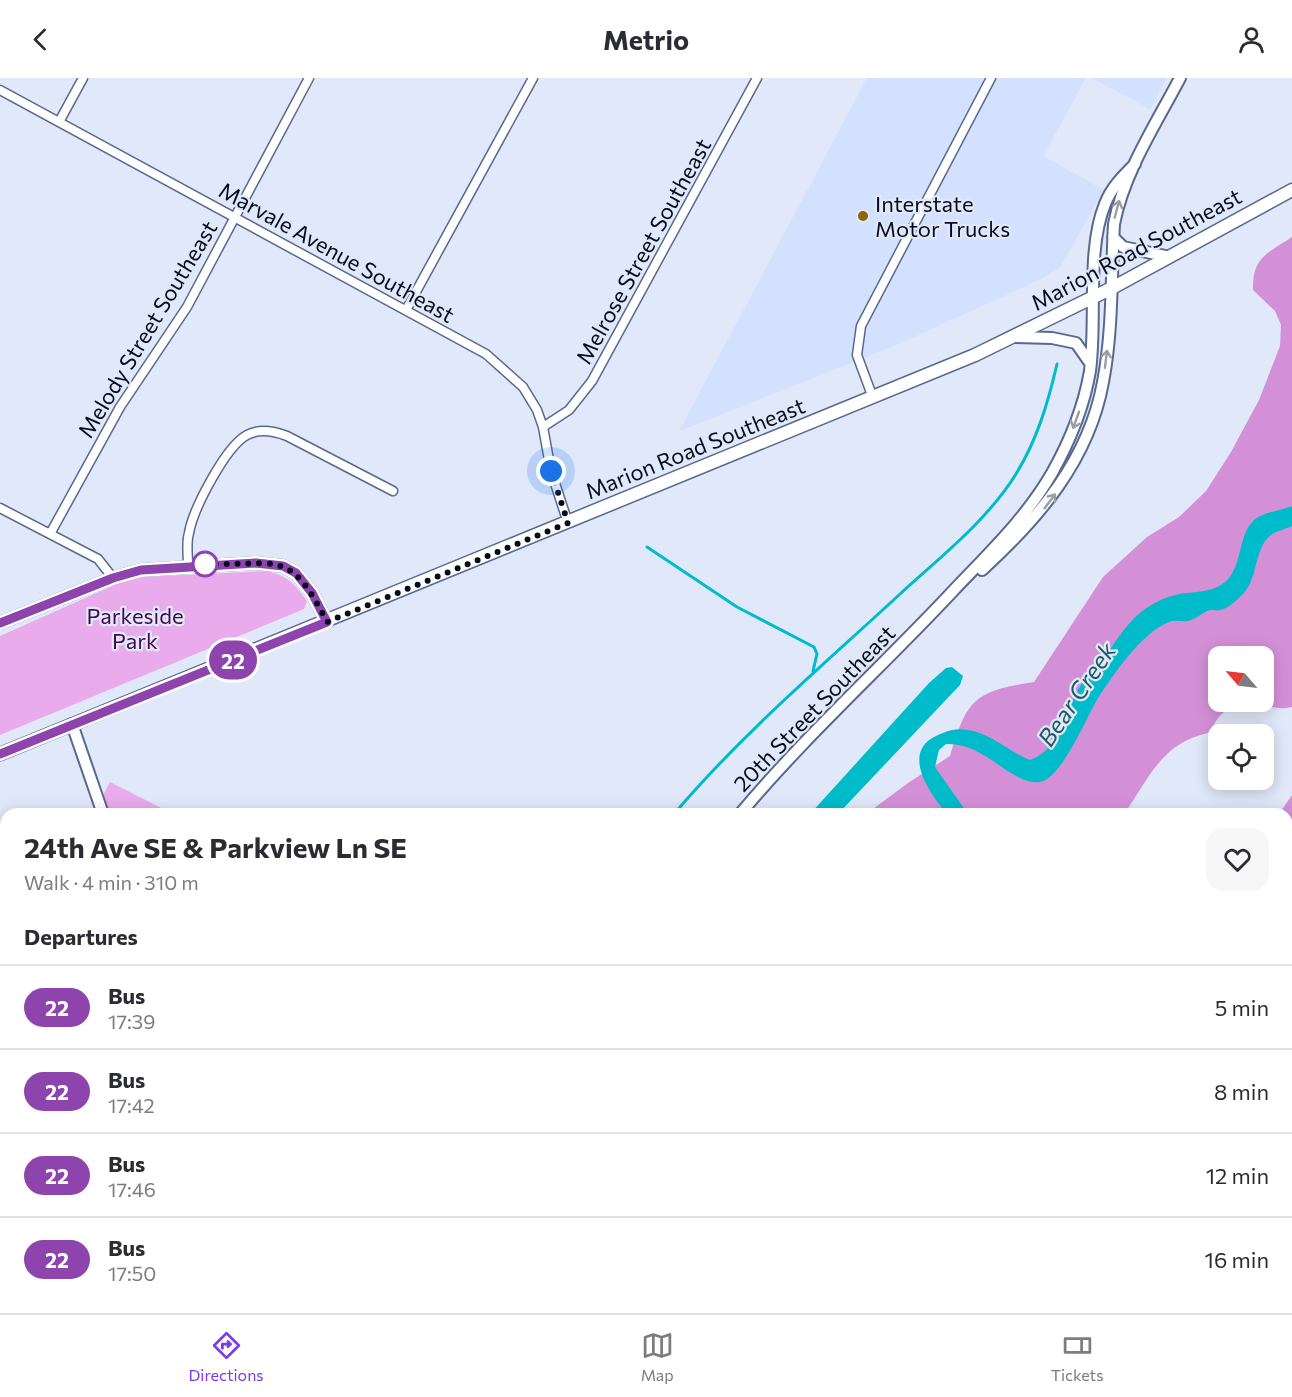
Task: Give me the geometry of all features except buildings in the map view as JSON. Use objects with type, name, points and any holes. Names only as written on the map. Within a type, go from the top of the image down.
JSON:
[{"type":"main road","name":"Marion Road Southeast","points":[[0,754],[873,398],[1014,337],[1112,288],[1292,190]]},
{"type":"street","points":[[59,122],[83,78]]},
{"type":"street","name":"Melody Street Southeast","points":[[50,534],[120,407],[181,317],[309,78]]},
{"type":"street","points":[[406,310],[533,78]]},
{"type":"street","name":"Melrose Street Southeast","points":[[543,427],[569,410],[592,381],[757,78]]},
{"type":"street","points":[[873,398],[857,355],[861,326],[991,78]]},
{"type":"street","name":"20th Street Southeast","points":[[745,808],[820,726],[918,629],[1018,536],[1044,508],[1065,479],[1087,434],[1101,393],[1108,347],[1113,237],[1119,202],[1135,164],[1180,78]]},
{"type":"street","name":"Marvale Avenue Southeast","points":[[0,90],[486,354],[512,374],[529,396],[543,427],[551,471],[568,523]]},
{"type":"street","name":"20th Street Southeast","points":[[918,629],[1018,523],[1038,495],[1060,457],[1076,420],[1090,363],[1101,215],[1110,193],[1135,164]]},
{"type":"street","points":[[1113,237],[1124,247],[1170,257]]},
{"type":"street","points":[[1014,337],[1076,343],[1090,363]]},
{"type":"street","points":[[188,565],[188,540],[196,513],[229,452],[242,438],[256,432],[275,432],[287,436],[393,491]]},
{"type":"street","points":[[0,508],[98,560],[113,578]]},
{"type":"street","points":[[0,623],[113,578],[141,570],[188,565],[256,563],[290,569],[312,593],[327,622]]},
{"type":"street","points":[[72,724],[101,808]]},
{"type":"shaded area","points":[[867,78],[1086,78],[1043,156],[1104,190],[1060,267],[1039,280],[894,346],[679,431]]},
{"type":"shaded area","points":[[1092,78],[1167,78],[1150,109]]},
{"type":"shaded area","points":[[1292,237],[1292,707],[1274,708],[1274,646],[1208,646],[1208,712],[1224,712],[1215,724],[1208,724],[1208,733],[1192,738],[1167,754],[1128,808],[874,808],[950,756],[962,722],[976,701],[998,689],[1034,682],[1103,577],[1147,537],[1179,517],[1206,491],[1231,452],[1259,400],[1280,346],[1281,325],[1275,311],[1253,290],[1255,270],[1263,257]]},
{"type":"shaded area","points":[[1292,795],[1292,808],[1283,808]]},
{"type":"green space","name":"Parkeside Park","points":[[266,571],[280,575],[294,585],[307,601],[304,609],[0,735],[0,636],[119,583],[142,577]]},
{"type":"green space","points":[[110,782],[161,808],[96,808]]},
{"type":"water","name":"Bear Creek","points":[[1292,506],[1292,526],[1273,534],[1265,541],[1251,581],[1242,595],[1223,609],[1207,611],[1188,621],[1169,622],[1148,635],[1129,655],[1098,698],[1073,746],[1057,770],[1040,782],[1029,781],[973,750],[960,745],[946,744],[939,750],[935,767],[964,808],[942,808],[927,785],[919,763],[920,753],[925,743],[944,733],[964,729],[985,735],[1030,760],[1041,754],[1057,736],[1078,689],[1129,624],[1156,602],[1181,594],[1209,590],[1221,585],[1228,579],[1237,563],[1248,527],[1258,517]]},
{"type":"water","points":[[952,667],[963,676],[960,685],[844,808],[815,808],[929,683],[946,668]]},
{"type":"waterway","points":[[679,808],[727,756],[811,675],[962,538],[991,508],[1016,474],[1036,435],[1057,364]]},
{"type":"waterway","points":[[647,547],[737,607],[814,647],[817,654],[813,671]]},
{"type":"bus line","name":"22","points":[[0,623],[113,578],[141,570],[188,565],[256,563],[283,566],[296,573],[312,593],[327,622],[0,754]]},
{"type":"place","name":"Interstate Motor Trucks","points":[[863,216]]},
{"type":"route","points":[[205,564],[275,564],[290,569],[312,593],[327,622],[568,523],[551,471]]}]
